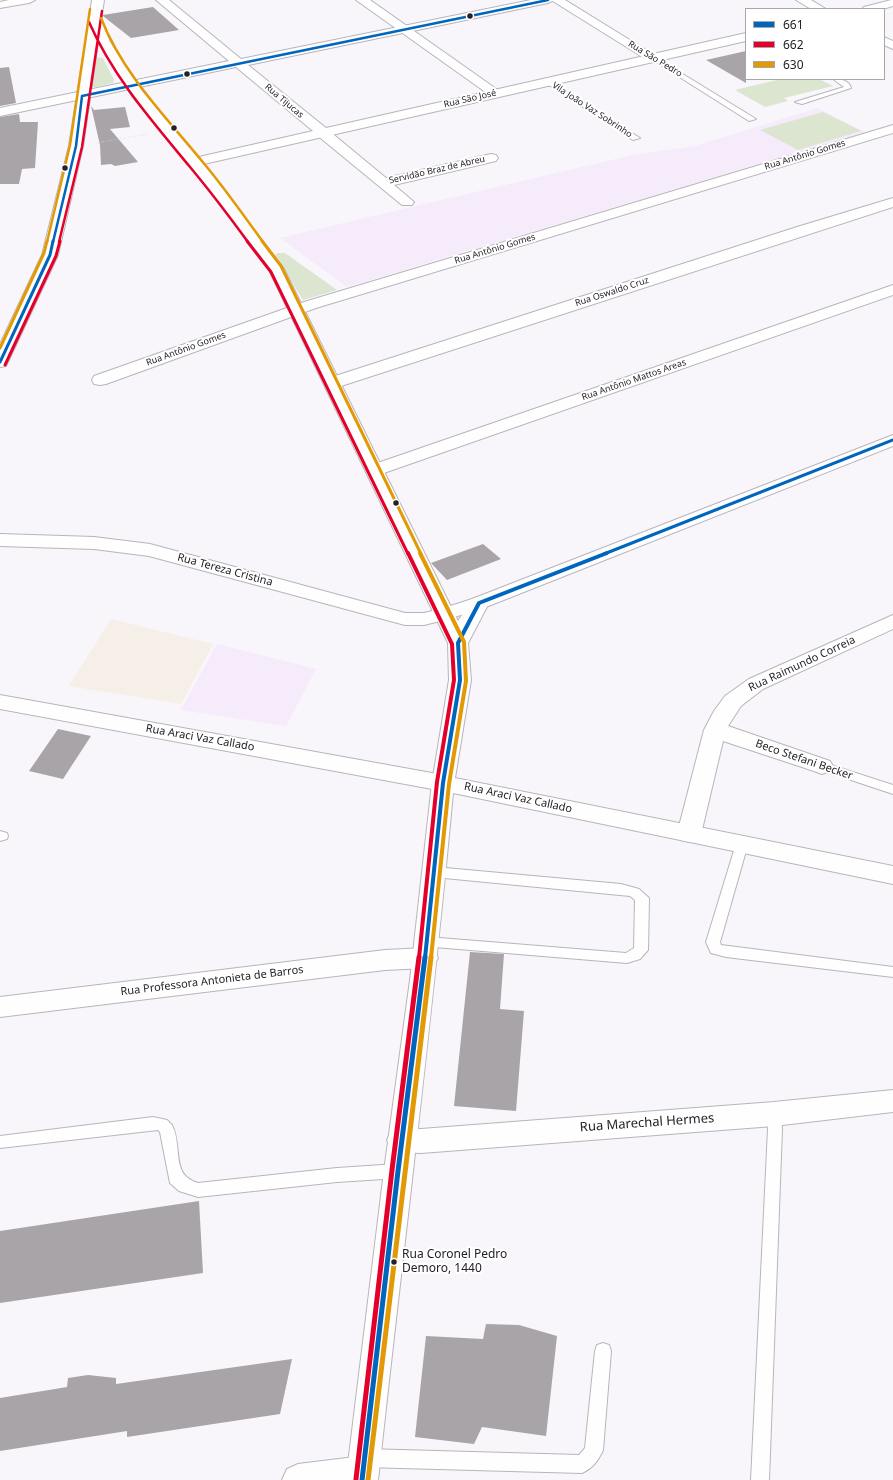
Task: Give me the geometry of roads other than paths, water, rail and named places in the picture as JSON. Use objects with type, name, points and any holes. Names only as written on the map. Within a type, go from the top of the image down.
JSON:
[{"type":"street","points":[[0,5],[29,0]]},
{"type":"street","points":[[0,362],[50,255],[76,146],[82,96],[98,0]]},
{"type":"street","name":"Rua Tijucas","points":[[162,0],[406,202]]},
{"type":"street","points":[[362,0],[496,93]]},
{"type":"street","points":[[0,112],[548,0]]},
{"type":"street","name":"Rua São Pedro","points":[[557,0],[653,58]]},
{"type":"street","points":[[802,0],[818,8]]},
{"type":"street","points":[[872,8],[893,3]]},
{"type":"street","points":[[94,20],[104,42],[131,86],[195,162],[276,269],[458,643],[460,680],[444,783],[426,950],[401,1140],[364,1470],[298,1480]]},
{"type":"street","name":"Rua São José","points":[[195,162],[745,37]]},
{"type":"street","name":"Rua Antônio Gomes","points":[[100,380],[296,310],[893,129]]},
{"type":"street","name":"Servidão Braz de Abreu","points":[[383,183],[491,158]]},
{"type":"street","name":"Rua Oswaldo Cruz","points":[[332,383],[802,230],[893,202]]},
{"type":"street","name":"Rua Antônio Mattos Areas","points":[[375,470],[893,290]]},
{"type":"street","name":"Rua Tereza Cristina","points":[[0,540],[120,544],[150,550],[405,619],[424,619],[479,603],[893,440]]},
{"type":"street","points":[[458,643],[466,625],[479,603]]},
{"type":"street","name":"Rua Raimundo Correia","points":[[689,834],[715,730],[722,716],[733,702],[756,684],[893,621]]},
{"type":"street","name":"Rua Araci Vaz Callado","points":[[0,702],[444,783],[893,875]]},
{"type":"street","name":"Beco Stefani Becker","points":[[715,730],[822,766]]},
{"type":"street","name":"Rua Professora Antonieta de Barros","points":[[0,1007],[385,960],[426,950]]},
{"type":"street","name":"Rua Marechal Hermes","points":[[401,1140],[421,1141],[774,1114],[893,1101]]},
{"type":"lane","name":"Rua São Pedro","points":[[653,58],[752,119]]},
{"type":"lane","points":[[799,102],[848,88],[847,85],[838,80]]},
{"type":"lane","name":"Vila João Vaz Sobrinho","points":[[548,82],[636,138]]},
{"type":"lane","name":"Beco Stefani Becker","points":[[822,766],[893,790]]},
{"type":"lane","points":[[742,844],[713,942],[716,949],[726,952],[893,972]]},
{"type":"lane","points":[[426,950],[627,958],[635,955],[641,950],[642,898],[634,892],[621,889],[434,872]]},
{"type":"lane","points":[[760,1480],[775,1129],[774,1114]]},
{"type":"lane","points":[[0,1142],[153,1123],[162,1124],[167,1130],[176,1178],[184,1186],[198,1190],[337,1175],[398,1171]]},
{"type":"lane","points":[[364,1470],[582,1464],[589,1458],[594,1450],[602,1351]]},
{"type":"place","name":"Rua Coronel Pedro Demoro, 1440","points":[[394,1262]]}]
